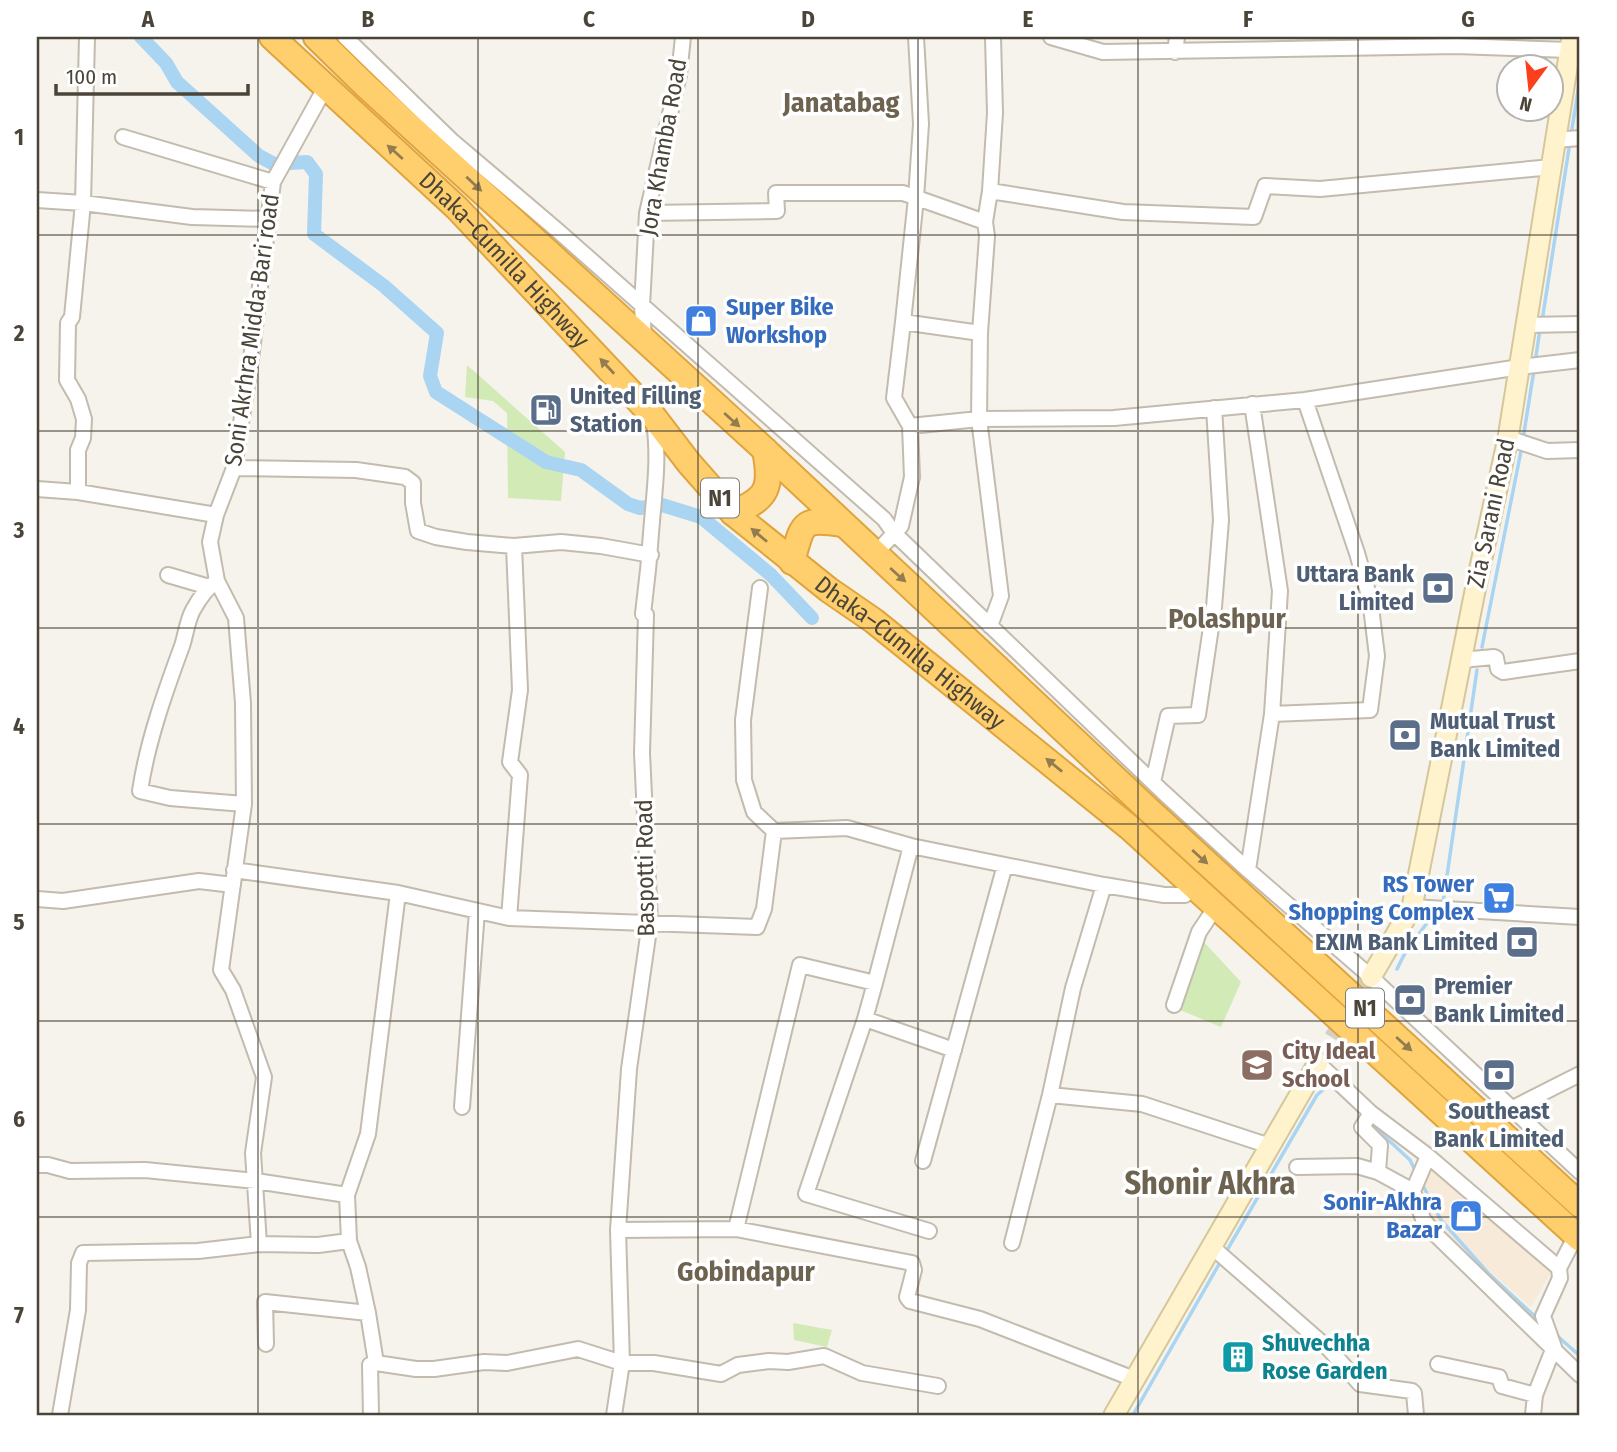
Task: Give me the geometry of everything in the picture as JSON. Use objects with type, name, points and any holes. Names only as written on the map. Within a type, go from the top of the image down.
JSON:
[{"type":"highway","points":[[256,37],[325,88]]},
{"type":"highway","name":"Dhaka–Cumilla Highway","points":[[272,37],[457,208],[653,416],[688,463],[733,513],[792,562],[874,621],[1129,827],[1577,1246]]},
{"type":"highway","name":"Dhaka–Cumilla Highway","points":[[316,37],[366,86],[765,450],[1150,811],[1580,1205]]},
{"type":"highway","points":[[733,513],[752,505],[763,495],[769,479],[765,450]]},
{"type":"highway","points":[[792,562],[801,531],[807,523],[815,520],[843,524]]},
{"type":"highway","points":[[1081,786],[1185,895],[1577,1246]]},
{"type":"main road","name":"Zia Sarani Road","points":[[1371,978],[1412,908],[1508,438],[1571,43]]},
{"type":"main road","points":[[1114,1415],[1214,1249],[1318,1063]]},
{"type":"street","points":[[78,492],[78,450],[83,438],[84,419],[78,399],[67,380],[67,368],[68,323],[72,317],[83,203],[87,37]]},
{"type":"street","points":[[345,37],[451,140],[884,519],[894,533],[1153,782],[1371,978],[1580,1172]]},
{"type":"street","name":"Jora Khamba Road","points":[[644,341],[642,306],[647,214],[679,75],[683,37]]},
{"type":"street","points":[[875,554],[901,526],[912,477],[910,426],[894,398],[916,198],[921,124],[916,37]]},
{"type":"street","points":[[990,626],[1001,596],[979,419],[980,333],[987,236],[985,222],[990,191],[995,113],[993,37]]},
{"type":"street","points":[[1051,37],[1103,52],[1571,43]]},
{"type":"street","points":[[1175,52],[1177,37]]},
{"type":"street","name":"Soni Akrhra Midda Bari road","points":[[259,1244],[253,1153],[264,1077],[233,990],[221,970],[244,804],[243,703],[236,618],[213,584],[210,542],[216,515],[234,468],[273,181],[325,88]]},
{"type":"street","points":[[123,137],[273,181]]},
{"type":"street","points":[[1555,141],[1580,138]]},
{"type":"street","points":[[990,191],[1123,212],[1254,217],[1265,186],[1334,188],[1552,167]]},
{"type":"street","points":[[647,214],[776,211],[776,193],[903,193],[985,222]]},
{"type":"street","points":[[37,200],[192,217],[269,219]]},
{"type":"street","points":[[903,322],[980,333]]},
{"type":"street","points":[[1525,325],[1580,324]]},
{"type":"street","points":[[910,426],[979,419],[1114,418],[1305,400],[1580,360]]},
{"type":"street","points":[[1272,714],[1370,710],[1377,656],[1370,599],[1305,400]]},
{"type":"street","points":[[1248,870],[1272,714],[1280,591],[1252,404]]},
{"type":"street","points":[[1153,782],[1168,716],[1198,715],[1214,607],[1221,520],[1214,408]]},
{"type":"street","name":"Baspotti Road","points":[[614,1415],[622,1363],[618,1230],[629,1069],[650,922],[642,753],[646,615],[643,614],[651,555],[657,441],[653,416]]},
{"type":"street","points":[[1508,438],[1546,452],[1580,450]]},
{"type":"street","points":[[234,468],[356,470],[405,477],[413,483],[418,531],[436,537],[514,546],[561,542],[651,555]]},
{"type":"street","points":[[37,489],[78,492],[216,515]]},
{"type":"street","points":[[509,918],[520,775],[510,762],[520,690],[514,546]]},
{"type":"street","points":[[168,575],[213,584],[191,613],[160,705],[140,791],[170,798],[244,804]]},
{"type":"street","points":[[760,588],[743,720],[744,780],[754,812],[774,831],[847,828],[911,846],[1104,885],[1164,895],[1185,895]]},
{"type":"street","points":[[1461,660],[1494,657],[1498,669],[1503,672],[1580,661]]},
{"type":"street","points":[[234,870],[398,893],[509,918],[757,927],[764,909],[774,831]]},
{"type":"street","points":[[911,846],[865,1019],[806,1194],[929,1231]]},
{"type":"street","points":[[923,1161],[1004,865]]},
{"type":"street","points":[[37,899],[63,901],[199,881],[233,885]]},
{"type":"street","points":[[1012,1243],[1050,1095],[1073,988],[1104,885]]},
{"type":"street","points":[[376,1363],[358,1267],[349,1241],[348,1195],[368,1134],[398,893]]},
{"type":"street","points":[[1412,908],[1580,917]]},
{"type":"street","points":[[462,1107],[477,911]]},
{"type":"street","points":[[1174,1005],[1199,932],[1209,917]]},
{"type":"street","points":[[736,1229],[800,965],[875,983]]},
{"type":"street","points":[[865,1019],[954,1050]]},
{"type":"street","points":[[1318,1063],[1371,1114],[1428,1156],[1559,1268],[1560,1278],[1545,1325],[1553,1347],[1535,1395],[1533,1415]]},
{"type":"street","points":[[1513,1108],[1580,1074]]},
{"type":"street","points":[[1050,1095],[1142,1104],[1270,1146]]},
{"type":"street","points":[[1371,1114],[1362,1127],[1380,1145],[1378,1172]]},
{"type":"street","points":[[1413,1191],[1428,1156]]},
{"type":"street","points":[[37,1165],[70,1171],[145,1170],[256,1181],[348,1195]]},
{"type":"street","points":[[1297,1167],[1357,1166],[1378,1172],[1413,1191],[1423,1219],[1435,1234],[1580,1375]]},
{"type":"street","points":[[618,1230],[736,1229],[912,1263],[914,1270],[907,1297],[909,1301],[980,1319],[1134,1379]]},
{"type":"street","points":[[60,1415],[78,1310],[79,1263],[83,1254],[198,1251],[259,1244],[318,1245],[349,1241]]},
{"type":"street","points":[[1559,1268],[1577,1246]]},
{"type":"street","points":[[1214,1249],[1330,1350],[1360,1384],[1414,1393],[1416,1415]]},
{"type":"street","points":[[265,1344],[265,1302],[368,1313]]},
{"type":"street","points":[[371,1415],[370,1365],[376,1363],[434,1369],[484,1362],[507,1363],[578,1349],[622,1363],[653,1363],[722,1374],[738,1365],[769,1361],[788,1362],[824,1356],[862,1373],[938,1386]]},
{"type":"street","points":[[1438,1364],[1499,1377],[1502,1386],[1535,1395]]},
{"type":"shaded area","name":"Sonir-Akhra Bazar","points":[[1433,1157],[1555,1266],[1531,1307],[1445,1233],[1418,1200],[1413,1185]]},
{"type":"green space","points":[[467,365],[565,452],[561,501],[508,498],[507,413],[493,401],[465,397]]},
{"type":"green space","points":[[1203,941],[1241,982],[1221,1027],[1180,1010]]},
{"type":"green space","points":[[793,1323],[832,1330],[827,1347],[794,1340]]},
{"type":"waterway","points":[[141,37],[166,63],[177,82],[259,156],[274,164],[307,162],[316,174],[314,234],[384,286],[437,333],[430,376],[436,392],[546,462],[581,470],[628,504],[640,508],[662,505],[701,517],[771,575],[812,618]]},
{"type":"waterway","points":[[1571,135],[1580,78]]},
{"type":"waterway","points":[[1542,321],[1570,142]]},
{"type":"waterway","points":[[1535,363],[1540,329]]},
{"type":"waterway","points":[[1523,439],[1534,370]]},
{"type":"waterway","points":[[1482,647],[1522,446]]},
{"type":"waterway","points":[[1443,903],[1477,670]]},
{"type":"waterway","points":[[1397,969],[1434,913]]},
{"type":"waterway","points":[[1330,1084],[1364,1116]]},
{"type":"waterway","points":[[1226,1252],[1317,1095],[1324,1089]]},
{"type":"waterway","points":[[1369,1122],[1410,1160],[1416,1172]]},
{"type":"waterway","points":[[1421,1182],[1441,1220],[1489,1274],[1540,1321]]},
{"type":"waterway","points":[[1133,1415],[1222,1259]]},
{"type":"waterway","points":[[1554,1333],[1580,1356]]},
{"type":"tunnel","points":[[1318,1063],[1371,977]]},
{"type":"place","name":"Super Bike Workshop","points":[[701,321]]},
{"type":"place","name":"United Filling Station","points":[[546,410]]},
{"type":"place","name":"Uttara Bank Limited","points":[[1438,588]]},
{"type":"place","name":"Mutual Trust Bank Limited","points":[[1405,735]]},
{"type":"place","name":"RS Tower Shopping Complex","points":[[1499,898]]},
{"type":"place","name":"EXIM Bank Limited","points":[[1522,942]]},
{"type":"place","name":"Premier Bank Limited","points":[[1410,1000]]},
{"type":"place","name":"City Ideal School","points":[[1257,1065]]},
{"type":"place","name":"Southeast Bank Limited","points":[[1499,1075]]},
{"type":"place","name":"Sonir-Akhra Bazar","points":[[1466,1216]]},
{"type":"place","name":"Shuvechha Rose Garden","points":[[1238,1357]]},
{"type":"district","name":"Janatabag","points":[[841,102]]},
{"type":"district","name":"Polashpur","points":[[1227,618]]},
{"type":"district","name":"Shonir Akhra","points":[[1210,1183]]},
{"type":"district","name":"Gobindapur","points":[[746,1271]]}]
